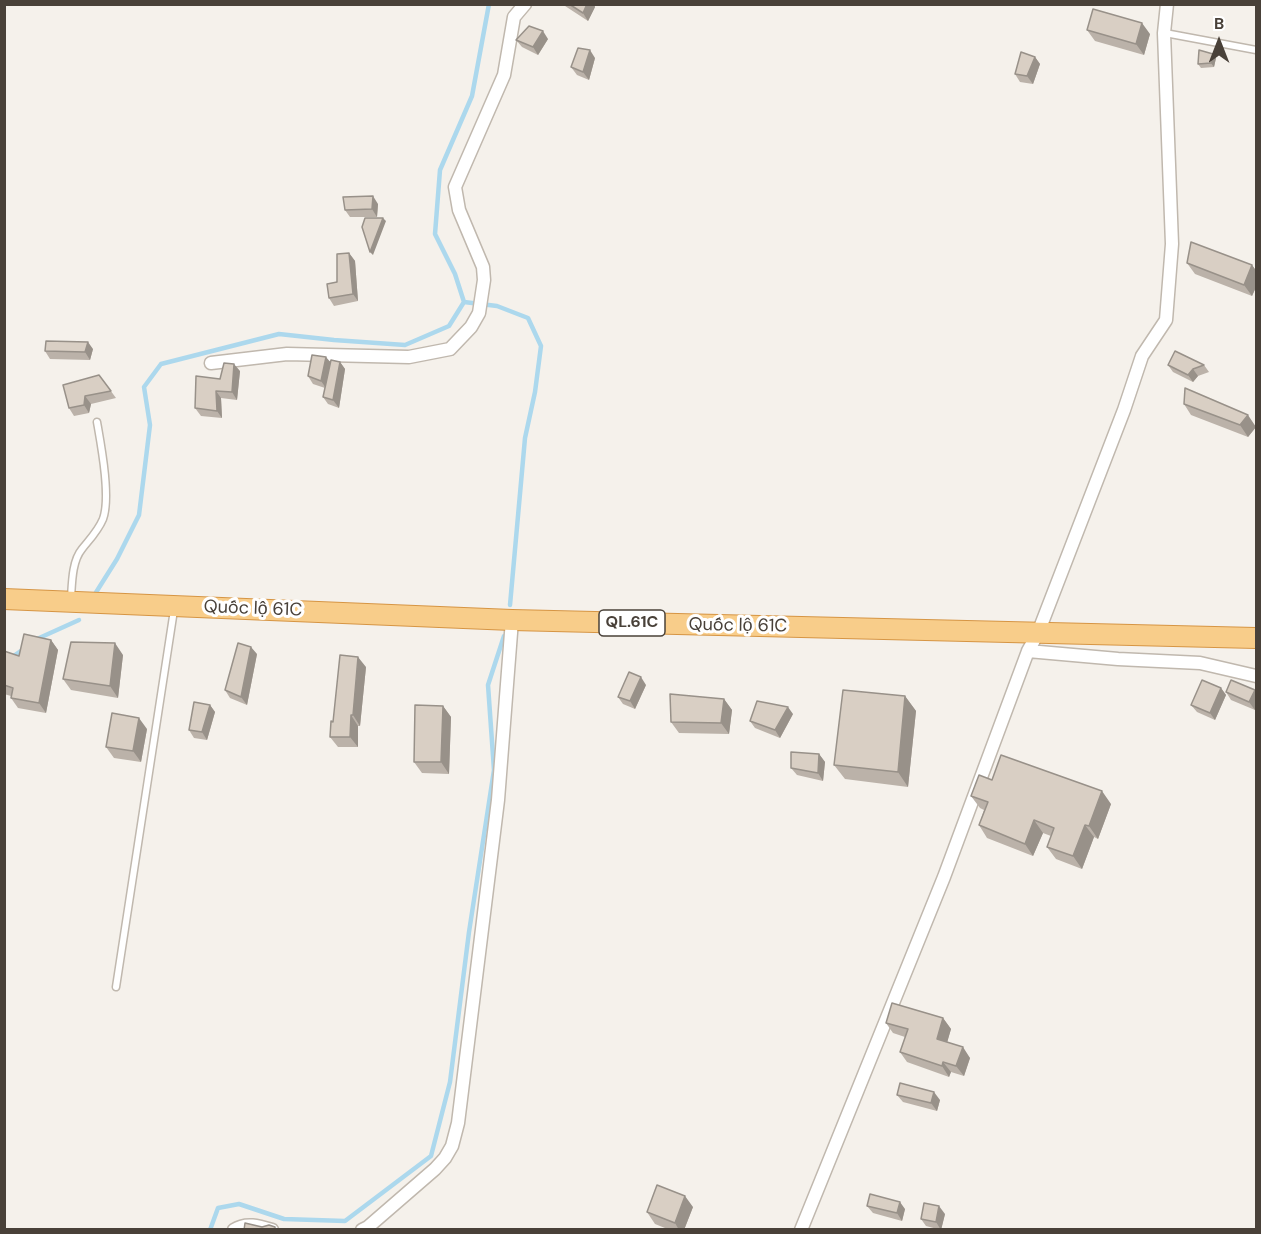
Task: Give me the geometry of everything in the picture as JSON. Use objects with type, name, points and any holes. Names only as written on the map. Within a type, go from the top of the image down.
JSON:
[{"type":"highway","name":"Quốc lộ 61C","points":[[4,599],[512,620],[1257,638]]},
{"type":"street","points":[[211,363],[287,354],[409,357],[450,349],[471,327],[479,313],[484,280],[483,267],[459,210],[455,187],[504,75],[514,17],[525,4]]},
{"type":"street","points":[[801,1230],[944,877],[1028,651],[1038,633],[1124,410],[1142,356],[1166,320],[1172,244],[1164,33],[1167,4]]},
{"type":"street","points":[[362,1230],[445,1158],[452,1146],[458,1123],[498,800],[512,620]]},
{"type":"street","points":[[1028,651],[1200,663],[1257,676]]},
{"type":"street","points":[[234,1230],[244,1225],[272,1230]]},
{"type":"lane","points":[[1164,33],[1257,50]]},
{"type":"lane","points":[[71,602],[76,562],[81,550],[96,533],[104,516],[104,467],[97,422]]},
{"type":"lane","points":[[116,987],[174,606]]},
{"type":"building","points":[[569,4],[587,4],[583,13]]},
{"type":"building","points":[[1093,9],[1142,23],[1136,44],[1087,30]]},
{"type":"building","points":[[529,26],[543,31],[533,47],[516,40]]},
{"type":"building","points":[[578,48],[590,50],[583,72],[571,67]]},
{"type":"building","points":[[1199,50],[1213,54],[1211,63],[1198,64]]},
{"type":"building","points":[[1021,52],[1035,57],[1027,76],[1015,74]]},
{"type":"building","points":[[373,196],[372,209],[345,210],[343,197]]},
{"type":"building","points":[[365,218],[383,218],[370,252],[362,227]]},
{"type":"building","points":[[1191,242],[1252,265],[1244,285],[1187,263]]},
{"type":"building","points":[[349,253],[353,294],[329,298],[327,284],[337,282],[337,254]]},
{"type":"building","points":[[46,341],[88,342],[85,352],[45,351]]},
{"type":"building","points":[[1175,351],[1204,365],[1193,369],[1188,375],[1168,365]]},
{"type":"building","points":[[312,355],[326,357],[321,381],[308,376]]},
{"type":"building","points":[[331,360],[340,362],[333,400],[323,397]]},
{"type":"building","points":[[224,363],[234,364],[232,392],[216,391],[217,411],[195,408],[196,376],[220,379]]},
{"type":"building","points":[[99,375],[111,391],[85,396],[84,405],[69,408],[63,385]]},
{"type":"building","points":[[1185,388],[1248,415],[1240,425],[1184,404]]},
{"type":"building","points":[[24,634],[51,640],[39,703],[11,698],[13,688],[4,685],[4,651],[19,656]]},
{"type":"building","points":[[71,642],[115,643],[110,686],[63,679]]},
{"type":"building","points":[[238,643],[251,647],[241,697],[225,690]]},
{"type":"building","points":[[340,655],[358,657],[353,715],[351,715],[350,737],[330,737],[331,721],[333,722]]},
{"type":"building","points":[[629,672],[641,677],[630,701],[618,697]]},
{"type":"building","points":[[1202,680],[1221,688],[1210,713],[1191,705]]},
{"type":"building","points":[[1231,680],[1255,690],[1249,702],[1226,692]]},
{"type":"building","points":[[843,690],[905,696],[898,772],[834,765]]},
{"type":"building","points":[[670,694],[724,699],[721,723],[671,722]]},
{"type":"building","points":[[757,701],[788,707],[775,730],[750,721]]},
{"type":"building","points":[[194,702],[210,705],[202,732],[189,730]]},
{"type":"building","points":[[415,705],[443,706],[441,762],[414,762]]},
{"type":"building","points":[[112,713],[139,718],[133,751],[106,747]]},
{"type":"building","points":[[791,752],[819,754],[818,773],[791,768]]},
{"type":"building","points":[[1001,755],[1102,791],[1089,826],[1085,825],[1073,856],[1047,847],[1054,828],[1034,820],[1025,844],[979,825],[988,802],[971,796],[979,775],[992,780]]},
{"type":"building","points":[[892,1003],[943,1018],[937,1039],[963,1047],[956,1066],[943,1062],[942,1066],[900,1052],[908,1029],[886,1023]]},
{"type":"building","points":[[900,1083],[934,1092],[931,1103],[897,1095]]},
{"type":"building","points":[[657,1185],[685,1196],[675,1223],[647,1212]]},
{"type":"building","points":[[870,1194],[900,1202],[897,1213],[867,1206]]},
{"type":"building","points":[[924,1203],[939,1206],[936,1222],[921,1219]]},
{"type":"building","points":[[245,1223],[262,1227],[269,1225],[275,1227],[275,1230],[244,1230]]},
{"type":"waterway","points":[[95,594],[117,559],[139,515],[150,425],[144,387],[161,364],[279,334],[405,345],[449,326],[464,302],[455,274],[435,234],[440,170],[472,96],[489,4]]},
{"type":"waterway","points":[[464,302],[497,306],[528,318],[541,346],[535,392],[525,438],[510,605]]},
{"type":"waterway","points":[[37,639],[79,620]]},
{"type":"waterway","points":[[210,1230],[218,1208],[239,1204],[284,1219],[345,1221],[431,1156],[450,1082],[469,932],[494,770],[488,685],[504,636]]},
{"type":"waterway","points":[[4,659],[8,660],[25,648]]}]
